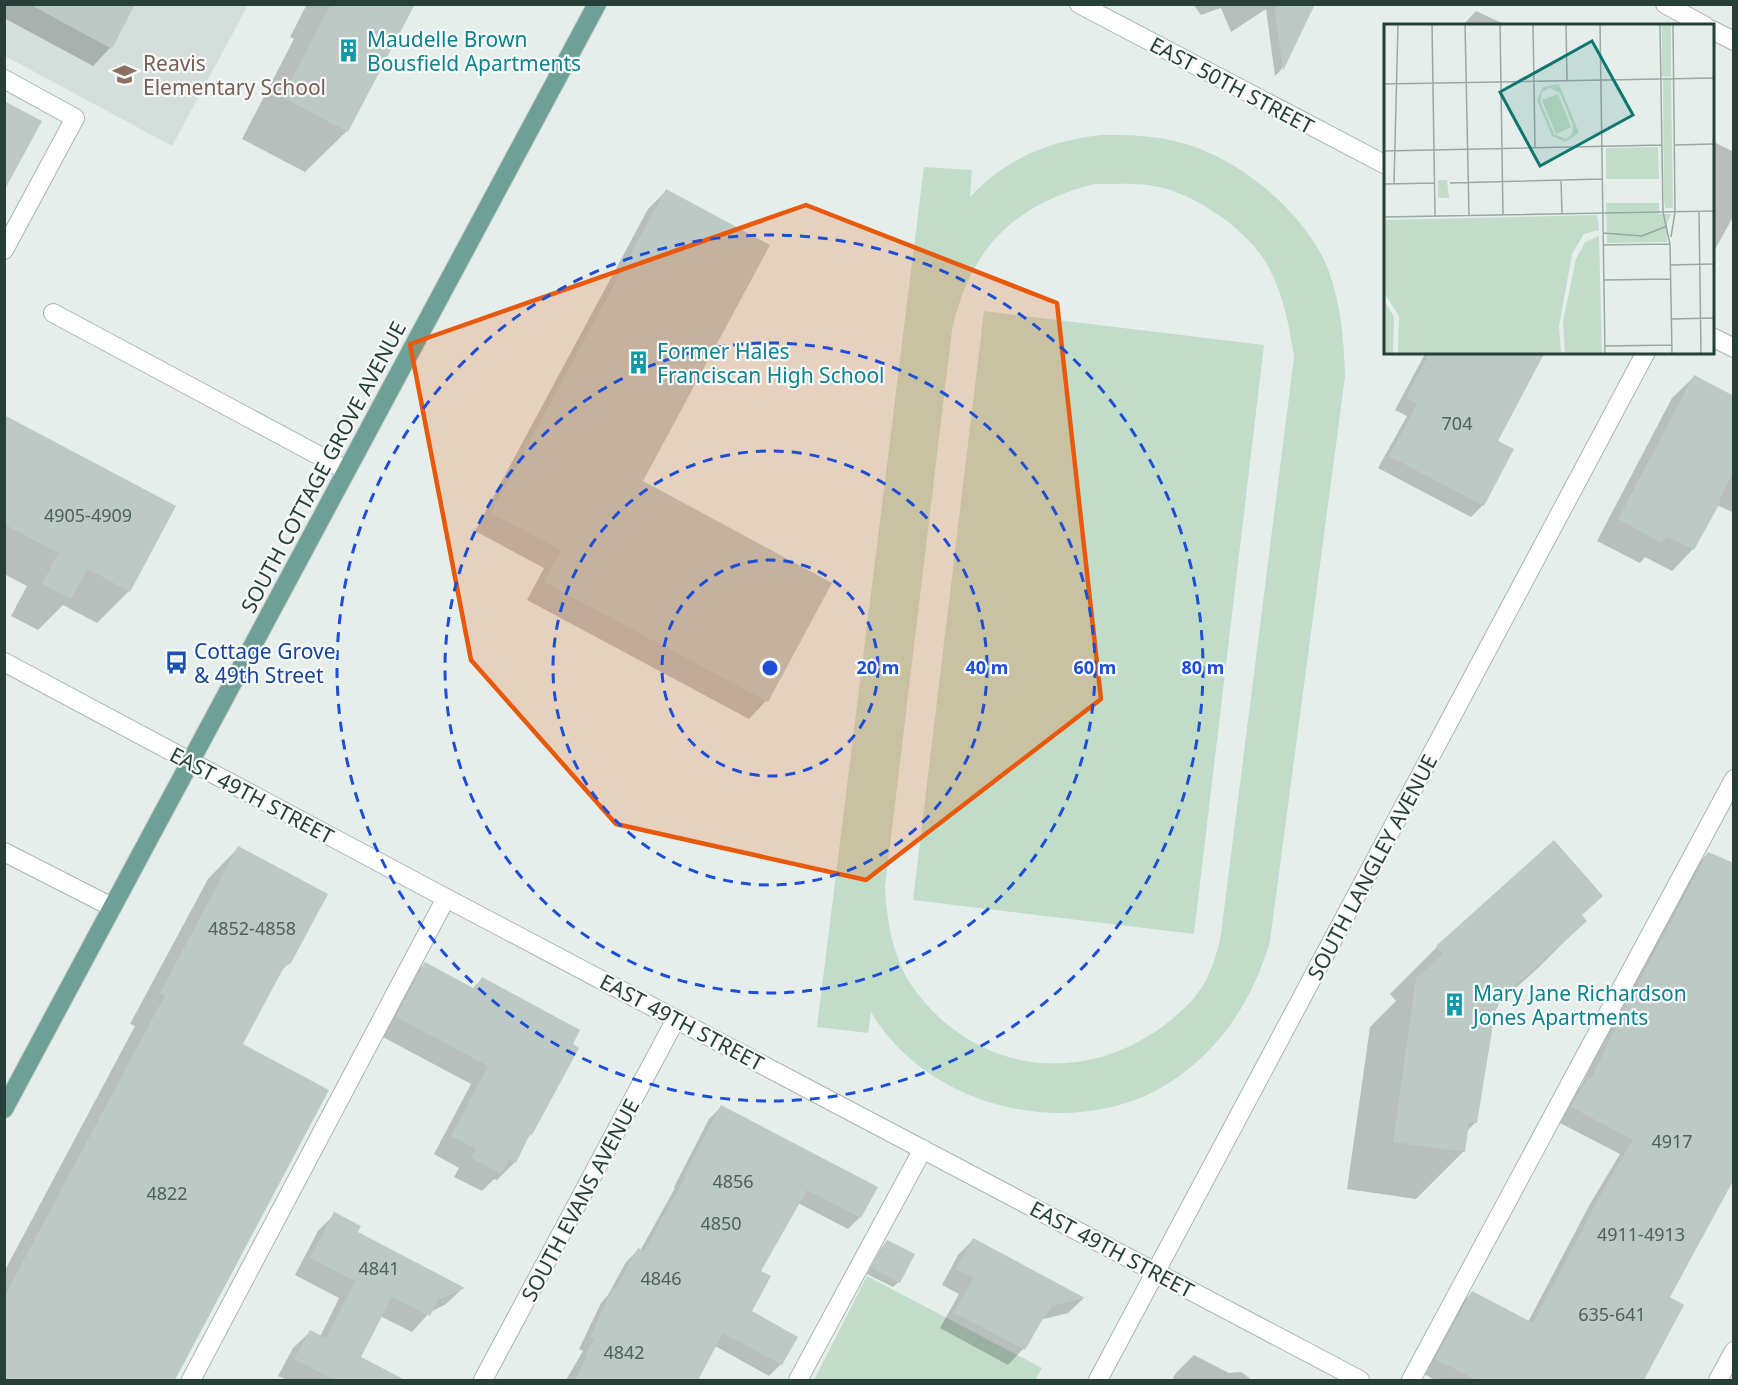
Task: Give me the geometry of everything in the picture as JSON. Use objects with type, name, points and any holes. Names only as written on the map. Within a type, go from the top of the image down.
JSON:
[{"type":"main road","name":"SOUTH COTTAGE GROVE AVENUE","points":[[4,1109],[597,4]]},
{"type":"street","name":"EAST 50TH STREET","points":[[1079,4],[1384,164]]},
{"type":"street","points":[[1665,4],[1701,24]]},
{"type":"street","points":[[1714,31],[1734,41]]},
{"type":"street","points":[[4,79],[75,118],[4,250]]},
{"type":"street","points":[[53,313],[346,470]]},
{"type":"street","points":[[1714,338],[1734,348]]},
{"type":"street","name":"SOUTH LANGLEY AVENUE","points":[[1098,1380],[1645,354]]},
{"type":"street","name":"EAST 49TH STREET","points":[[4,662],[1360,1380]]},
{"type":"street","points":[[1411,1380],[1734,779]]},
{"type":"street","points":[[4,852],[112,907]]},
{"type":"street","points":[[191,1380],[446,898]]},
{"type":"street","name":"SOUTH EVANS AVENUE","points":[[483,1380],[676,1019]]},
{"type":"street","points":[[798,1380],[923,1149]]},
{"type":"street","points":[[1718,1380],[1734,1351]]},
{"type":"highlighted area","points":[[806,205],[1057,303],[1101,699],[866,880],[616,824],[471,660],[410,344]]},
{"type":"shaded area","name":"Reavis Elementary School","points":[[4,5],[248,5],[172,146],[5,56]]},
{"type":"green space","points":[[1129,135],[1174,141],[1197,148],[1221,158],[1243,172],[1285,206],[1303,226],[1328,269],[1341,322],[1345,377],[1270,941],[1263,964],[1242,1007],[1229,1027],[1197,1062],[1178,1077],[1157,1090],[1120,1105],[1080,1112],[1040,1112],[999,1105],[961,1091],[926,1071],[895,1044],[871,1012],[868,1033],[817,1027],[924,167],[972,170],[970,197],[984,183],[1014,162],[1046,147],[1082,138]],"holes":[[[1094,184],[1146,185],[1177,192],[1206,207],[1234,227],[1257,249],[1271,272],[1284,308],[1294,357],[1221,934],[1214,962],[1202,987],[1190,1003],[1150,1035],[1118,1051],[1085,1061],[1052,1063],[1019,1060],[988,1049],[959,1033],[933,1011],[910,983],[899,960],[889,924],[885,887],[952,330],[960,301],[984,253],[1000,234],[1041,204]]]},
{"type":"green space","points":[[984,311],[1264,345],[1194,934],[913,900]]},
{"type":"green space","points":[[867,1276],[1042,1368],[1035,1380],[814,1380]]},
{"type":"building","points":[[29,4],[135,4],[112,49]]},
{"type":"building","name":"Maudelle Brown Bousfield Apartments","points":[[331,4],[415,4],[348,132],[282,97]]},
{"type":"building","points":[[1274,4],[1315,4],[1283,71]]},
{"type":"building","points":[[4,101],[42,121],[4,191]]},
{"type":"building","name":"Former Hales Franciscan High School","points":[[666,189],[770,245],[643,481],[832,583],[768,702],[544,582],[561,550],[491,513]]},
{"type":"building","points":[[1429,354],[1544,354],[1498,441],[1514,449],[1484,506],[1389,456],[1417,404],[1406,397]]},
{"type":"building","points":[[1694,375],[1734,396],[1734,471],[1719,500],[1721,501],[1694,550],[1666,536],[1662,543],[1618,519]]},
{"type":"building","points":[[4,415],[176,506],[130,592],[88,569],[71,599],[42,584],[58,553],[4,524]]},
{"type":"building","name":"Mary Jane Richardson Jones Apartments","points":[[1554,840],[1603,896],[1582,915],[1587,921],[1504,993],[1495,1012],[1477,1123],[1469,1122],[1465,1152],[1393,1142],[1416,978],[1443,954],[1436,946]]},
{"type":"building","points":[[238,846],[328,894],[291,963],[284,967],[243,1044],[329,1090],[175,1380],[4,1380],[4,1297],[165,995],[160,993]]},
{"type":"building","points":[[1708,852],[1734,863],[1733,1181],[1670,1297],[1684,1305],[1644,1380],[1476,1380],[1435,1359],[1472,1291],[1533,1323],[1604,1188],[1633,1140],[1571,1107],[1588,1077],[1591,1079],[1624,1010]]},
{"type":"building","points":[[425,962],[475,989],[482,977],[580,1030],[573,1044],[579,1048],[532,1135],[530,1134],[516,1163],[509,1160],[501,1174],[471,1158],[476,1149],[451,1136],[488,1066],[396,1017]]},
{"type":"building","points":[[721,1105],[878,1187],[861,1218],[807,1190],[761,1271],[771,1276],[752,1311],[798,1337],[782,1365],[723,1333],[698,1380],[575,1380],[594,1339],[590,1337],[612,1289],[615,1290],[638,1248],[644,1251],[686,1176],[684,1175]]},
{"type":"building","points":[[334,1212],[361,1226],[358,1232],[465,1288],[438,1300],[430,1316],[392,1297],[361,1357],[405,1380],[334,1380],[294,1359],[310,1330],[326,1338],[355,1281],[310,1258]]},
{"type":"building","points":[[973,1238],[1085,1298],[1052,1306],[1025,1350],[954,1313],[973,1278],[956,1269]]},
{"type":"building","points":[[887,1240],[915,1254],[900,1283],[872,1268]]},
{"type":"place","name":"Maudelle Brown Bousfield Apartments","points":[[349,51]]},
{"type":"place","name":"Reavis Elementary School","points":[[125,75]]},
{"type":"place","name":"Former Hales Franciscan High School","points":[[639,363]]},
{"type":"place","name":"Cottage Grove & 49th Street","points":[[176,663]]},
{"type":"place","name":"Mary Jane Richardson Jones Apartments","points":[[1455,1005]]}]
